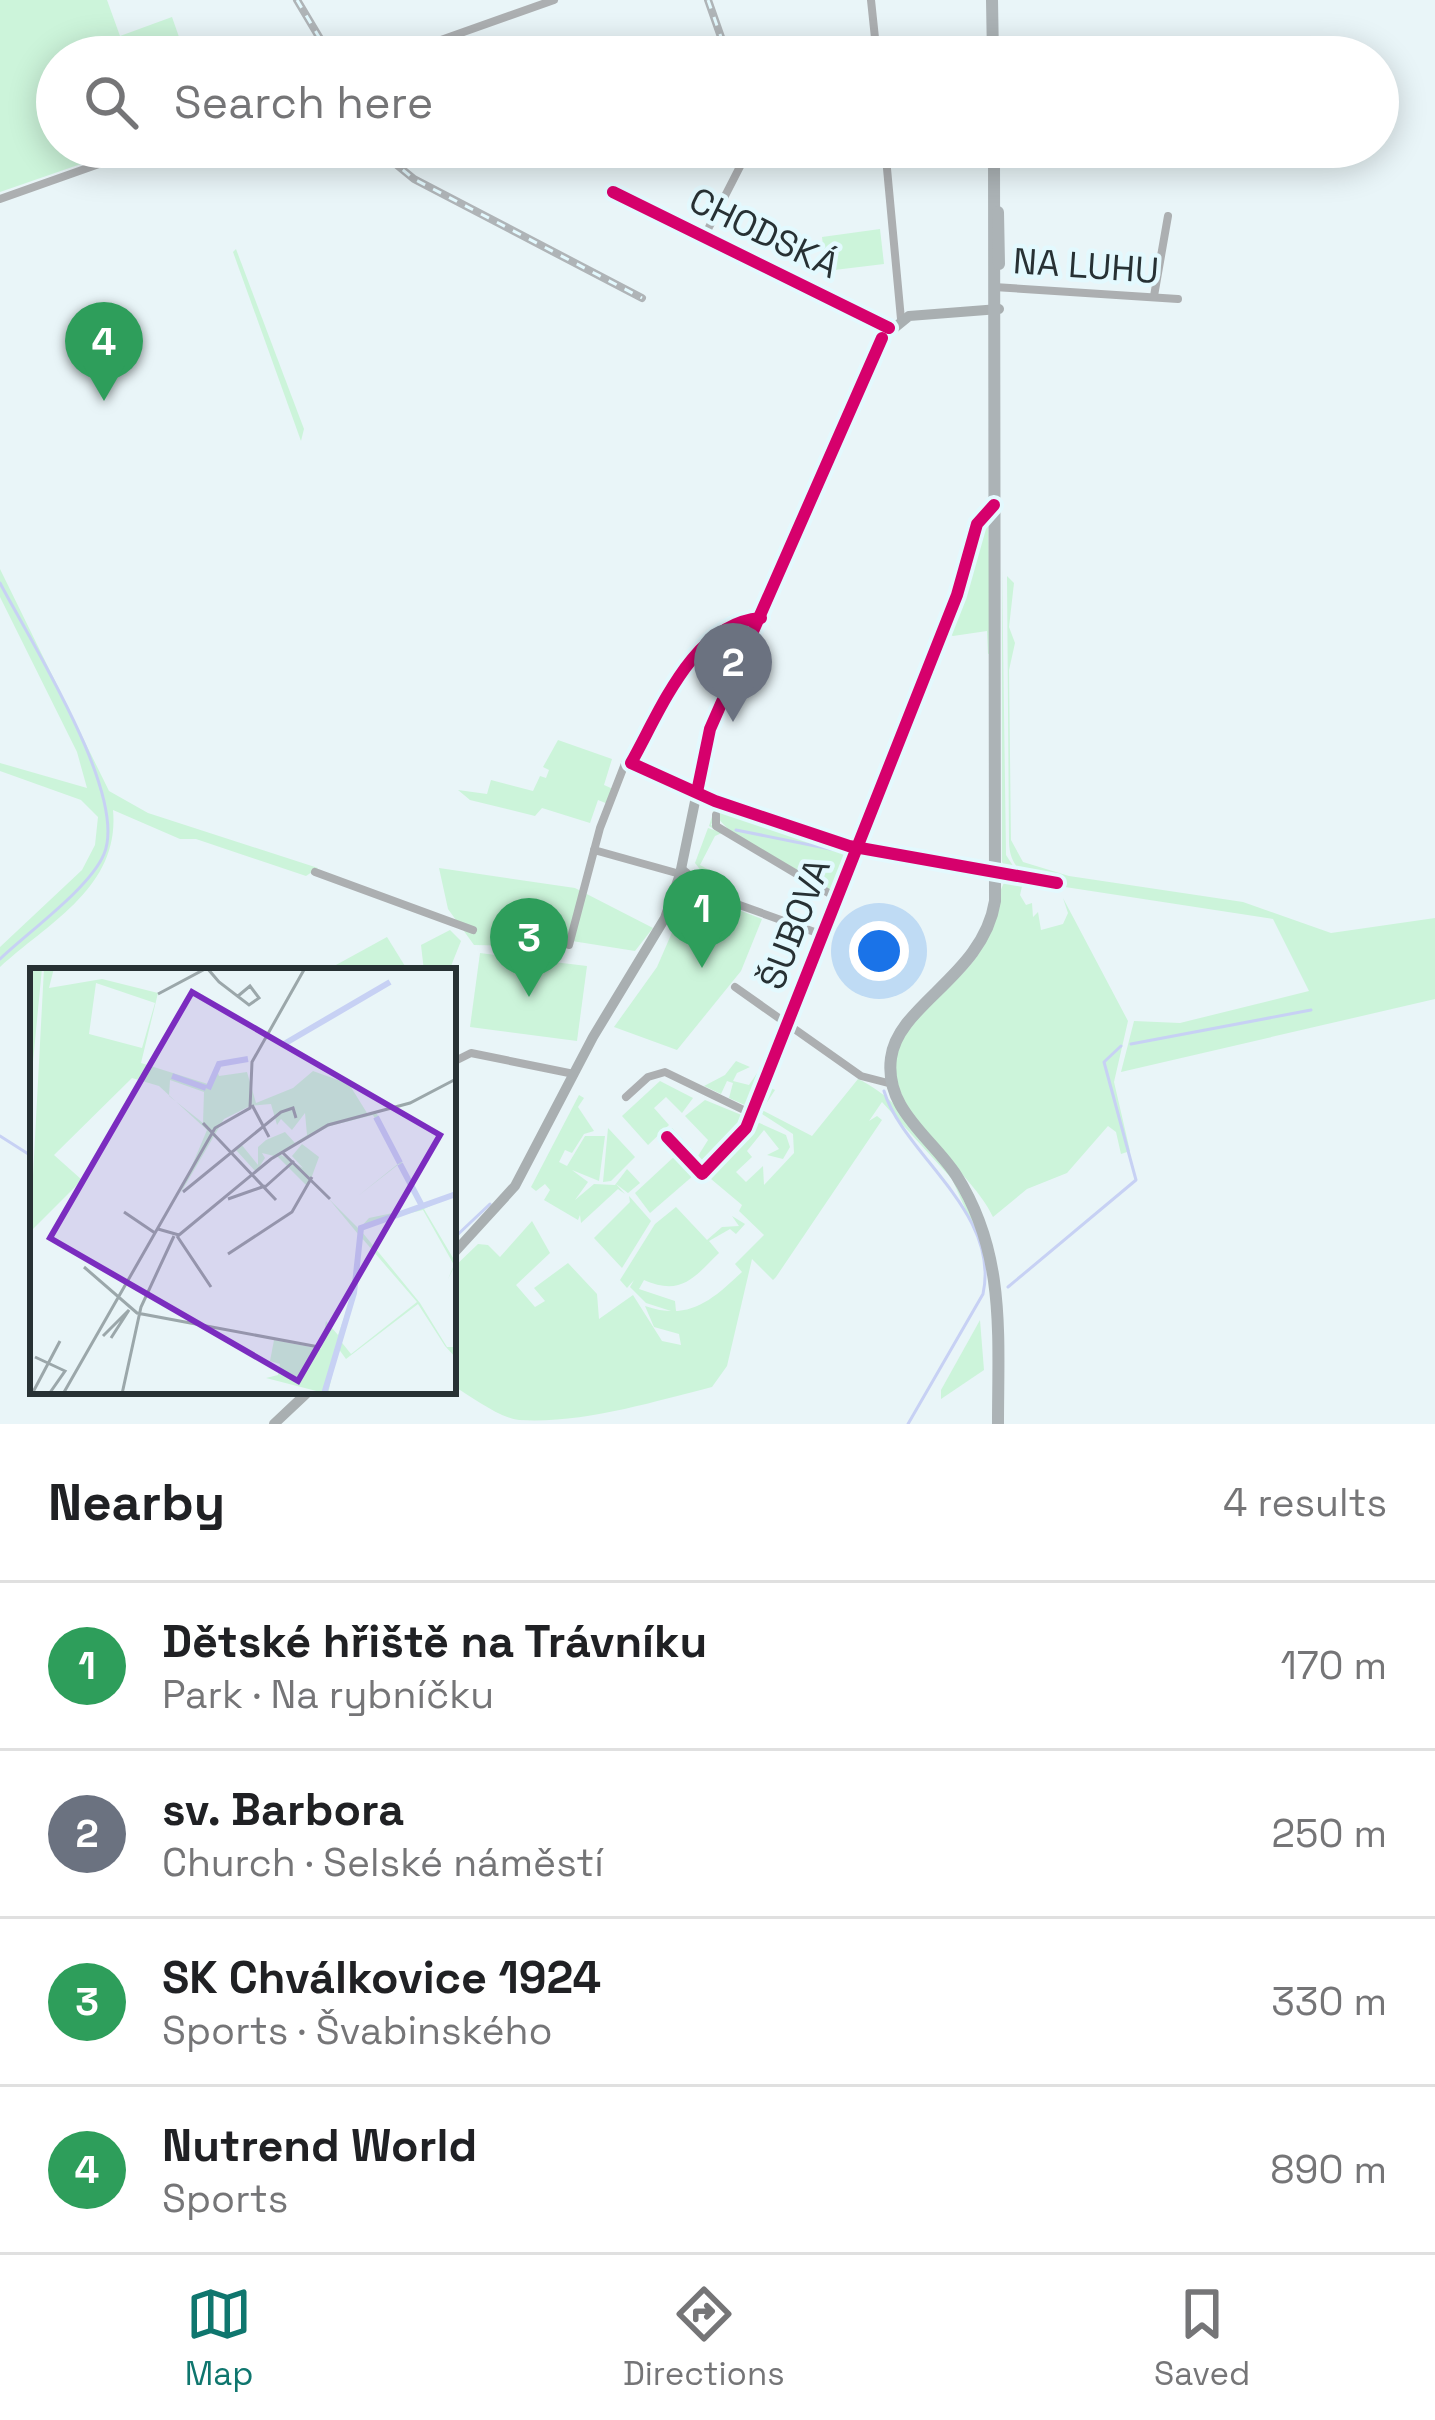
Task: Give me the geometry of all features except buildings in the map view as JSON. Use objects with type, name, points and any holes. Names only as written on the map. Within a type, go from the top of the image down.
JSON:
[{"type":"main road","points":[[992,0],[993,36]]},
{"type":"main road","points":[[995,168],[994,909],[983,937],[953,980],[898,1036],[892,1084],[906,1115],[959,1180],[996,1271],[998,1424]]},
{"type":"street","points":[[452,36],[554,0]]},
{"type":"street","points":[[872,0],[875,36]]},
{"type":"street","points":[[0,199],[88,168]]},
{"type":"street","points":[[704,237],[739,168]]},
{"type":"street","points":[[886,168],[901,319]]},
{"type":"street","name":"CHODSKÁ","points":[[613,192],[889,328]]},
{"type":"street","points":[[1154,296],[1168,216]]},
{"type":"street","name":"NA LUHU","points":[[995,287],[1178,299]]},
{"type":"street","points":[[456,1251],[515,1186],[664,918],[681,871],[710,729],[889,328],[901,319],[935,314],[995,313]]},
{"type":"street","name":"ŠUBOVA","points":[[667,1137],[702,1174],[734,1144],[752,1114],[957,595],[973,535],[983,513],[994,505]]},
{"type":"street","points":[[569,945],[594,850],[628,762],[695,656],[730,629],[761,618]]},
{"type":"street","points":[[628,762],[697,792],[857,848],[1057,883]]},
{"type":"street","points":[[716,815],[716,826],[837,898]]},
{"type":"street","points":[[594,850],[681,871],[717,897],[823,935]]},
{"type":"street","points":[[315,872],[473,930]]},
{"type":"street","points":[[735,987],[866,1079],[892,1084]]},
{"type":"street","points":[[456,1060],[471,1053],[574,1074]]},
{"type":"street","points":[[626,1097],[648,1077],[665,1072],[752,1114]]},
{"type":"street","points":[[274,1424],[306,1394]]},
{"type":"green space","points":[[0,0],[107,0],[120,36],[36,36],[36,168],[69,168],[0,192]]},
{"type":"green space","points":[[172,17],[179,36],[120,36]]},
{"type":"green space","points":[[880,229],[884,264],[826,271],[822,237]]},
{"type":"green space","points":[[236,249],[304,429],[301,441],[233,252]]},
{"type":"green space","points":[[988,515],[988,654],[987,631],[953,636],[942,631],[981,519]]},
{"type":"green space","points":[[1002,566],[1006,855],[1019,875],[1007,872],[1002,862]]},
{"type":"green space","points":[[0,569],[109,791],[148,813],[318,868],[306,876],[196,839],[180,839],[113,810],[112,837],[93,882],[59,918],[0,967],[0,947],[82,870],[95,845],[98,817],[81,800],[0,771],[0,763],[87,788],[77,752],[0,597]]},
{"type":"green space","points":[[1007,576],[1014,583],[1009,627],[1015,643],[1009,670],[1011,840],[1023,862],[1069,876],[1243,902],[1331,933],[1435,918],[1435,999],[1121,1072],[1134,1021],[1180,1023],[1309,991],[1273,919],[1065,887],[1066,882],[1027,874],[1014,863],[1009,842]]},
{"type":"green space","points":[[558,740],[612,759],[604,785],[613,789],[608,804],[598,800],[590,823],[542,808],[535,816],[470,800],[458,790],[487,794],[491,780],[533,791],[540,776],[546,778],[549,770],[543,767]]},
{"type":"green space","points":[[715,807],[849,850],[851,856],[832,891],[751,846],[716,814],[711,825],[724,832],[715,836],[700,865],[711,871],[708,880],[695,863],[708,828],[717,831],[709,826]]},
{"type":"green space","points":[[439,868],[575,888],[653,928],[635,951],[509,931],[517,946],[474,945],[448,909]]},
{"type":"green space","points":[[1007,878],[1023,882],[1020,895],[1026,905],[1032,903],[1033,917],[1038,912],[1041,930],[1063,924],[1068,913],[1063,898],[1128,1021],[1114,1082],[1130,1151],[1121,1154],[1116,1132],[1108,1126],[1067,1173],[1027,1189],[993,1217],[910,1110],[899,1086],[896,1062],[910,1026],[978,955]]},
{"type":"green space","points":[[690,891],[762,919],[741,971],[677,1050],[614,1027],[657,967]]},
{"type":"green space","points":[[450,930],[461,941],[450,968],[424,968],[421,945]]},
{"type":"green space","points":[[387,937],[406,968],[330,968]]},
{"type":"green space","points":[[480,953],[587,966],[577,1041],[470,1027]]},
{"type":"green space","points":[[736,1061],[750,1067],[737,1073],[733,1081],[749,1085],[764,1063],[747,1106],[729,1098],[733,1083],[727,1081],[721,1094],[704,1086],[725,1075]]},
{"type":"green space","points":[[858,1079],[879,1091],[936,1153],[952,1178],[965,1203],[984,1251],[952,1179],[882,1102],[869,1121],[877,1116],[882,1120],[776,1277],[773,1280],[752,1259],[727,1366],[712,1387],[617,1411],[543,1420],[502,1415],[456,1388],[456,1265],[478,1244],[488,1245],[500,1257],[532,1221],[550,1253],[516,1285],[535,1307],[545,1301],[534,1288],[568,1263],[597,1294],[599,1319],[633,1295],[662,1341],[681,1345],[679,1334],[654,1327],[645,1306],[674,1311],[698,1306],[742,1272],[735,1264],[764,1235],[739,1211],[742,1205],[711,1179],[711,1171],[726,1156],[730,1159],[728,1155],[755,1121],[786,1135],[790,1147],[783,1159],[767,1155],[779,1149],[764,1130],[747,1151],[752,1157],[736,1172],[746,1182],[763,1166],[764,1185],[794,1153],[793,1134],[759,1112],[767,1086],[775,1090],[762,1110],[812,1136]]},
{"type":"green space","points":[[660,1081],[693,1098],[682,1113],[666,1097],[654,1108],[669,1125],[648,1145],[622,1116]]},
{"type":"green space","points":[[579,1095],[584,1098],[578,1107],[594,1131],[584,1134],[572,1153],[565,1150],[559,1162],[567,1166],[585,1136],[605,1136],[599,1181],[572,1170],[588,1182],[575,1200],[594,1184],[615,1185],[627,1169],[640,1183],[628,1193],[616,1184],[625,1194],[618,1189],[581,1223],[580,1215],[578,1220],[544,1200],[550,1190],[545,1184],[536,1191],[531,1187]]},
{"type":"green space","points":[[705,1100],[744,1116],[703,1163],[669,1131],[672,1128],[698,1156],[708,1140],[685,1116]]},
{"type":"green space","points":[[608,1128],[635,1157],[611,1181],[603,1182]]},
{"type":"green space","points":[[677,1154],[694,1175],[650,1213],[635,1193]]},
{"type":"green space","points":[[629,1196],[651,1221],[622,1268],[594,1238],[630,1202]]},
{"type":"green space","points":[[676,1207],[707,1240],[722,1227],[739,1226],[732,1216],[745,1224],[736,1234],[730,1229],[709,1241],[719,1253],[687,1282],[668,1286],[644,1280],[639,1289],[675,1301],[676,1311],[671,1311],[646,1303],[630,1287],[634,1280],[627,1288],[620,1280],[655,1224]]},
{"type":"green space","points":[[980,1320],[984,1370],[941,1399],[941,1390]]},
{"type":"waterway","points":[[0,583],[90,757],[108,828],[104,854],[86,881],[0,959]]},
{"type":"waterway","points":[[736,830],[850,853]]},
{"type":"waterway","points":[[1131,1044],[1311,1010]]},
{"type":"waterway","points":[[1008,1287],[1136,1180],[1104,1062],[1121,1046]]},
{"type":"waterway","points":[[884,1091],[910,1138],[965,1210],[985,1264],[983,1294],[908,1424]]},
{"type":"waterway","points":[[0,1136],[30,1155]]},
{"type":"waterway","points":[[456,1236],[490,1204]]},
{"type":"railway","points":[[297,0],[318,36]]},
{"type":"railway","points":[[708,0],[721,36]]},
{"type":"railway","points":[[401,168],[642,298]]},
{"type":"cycle path","points":[[613,192],[889,328]]},
{"type":"cycle path","points":[[697,792],[710,729],[882,338]]},
{"type":"cycle path","points":[[667,1137],[702,1174],[746,1128],[957,595],[977,524],[994,505]]},
{"type":"cycle path","points":[[761,618],[737,624],[698,653],[681,673],[631,763],[715,801],[849,846],[1057,883]]},
{"type":"place","name":"Nutrend World","points":[[104,401]]},
{"type":"place","name":"sv. Barbora","points":[[733,722]]},
{"type":"place","name":"Dětské hřiště na Trávníku","points":[[702,968]]},
{"type":"place","name":"SK Chválkovice 1924","points":[[529,997]]}]
